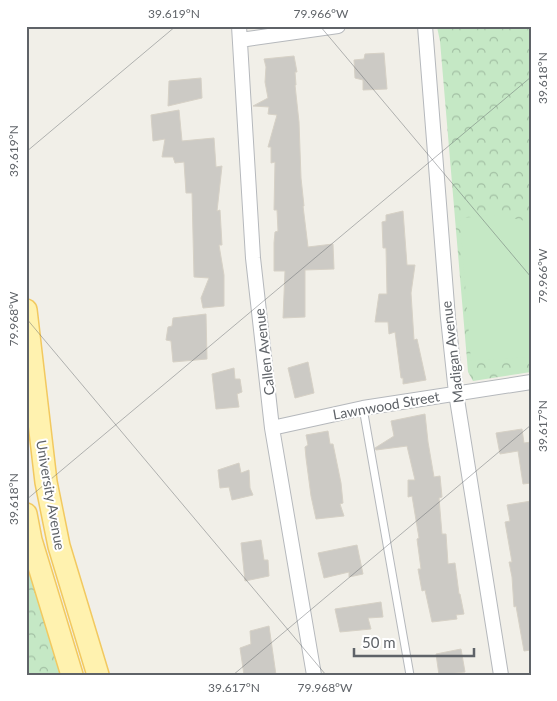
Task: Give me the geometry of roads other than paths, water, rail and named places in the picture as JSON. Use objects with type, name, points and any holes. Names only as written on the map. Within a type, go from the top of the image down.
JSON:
[{"type":"main road","name":"University Avenue","points":[[26,310],[46,482],[59,546],[98,675]]},
{"type":"main road","name":"University Avenue","points":[[26,514],[31,540],[72,675]]},
{"type":"street","points":[[240,33],[338,26]]},
{"type":"street","name":"Madigan Avenue","points":[[425,26],[447,308],[456,393],[501,675]]},
{"type":"street","name":"Callen Avenue","points":[[240,33],[253,258],[272,428],[314,675]]},
{"type":"street","name":"Lawnwood Street","points":[[272,428],[363,408],[531,382]]},
{"type":"lane","points":[[363,408],[410,675]]}]
